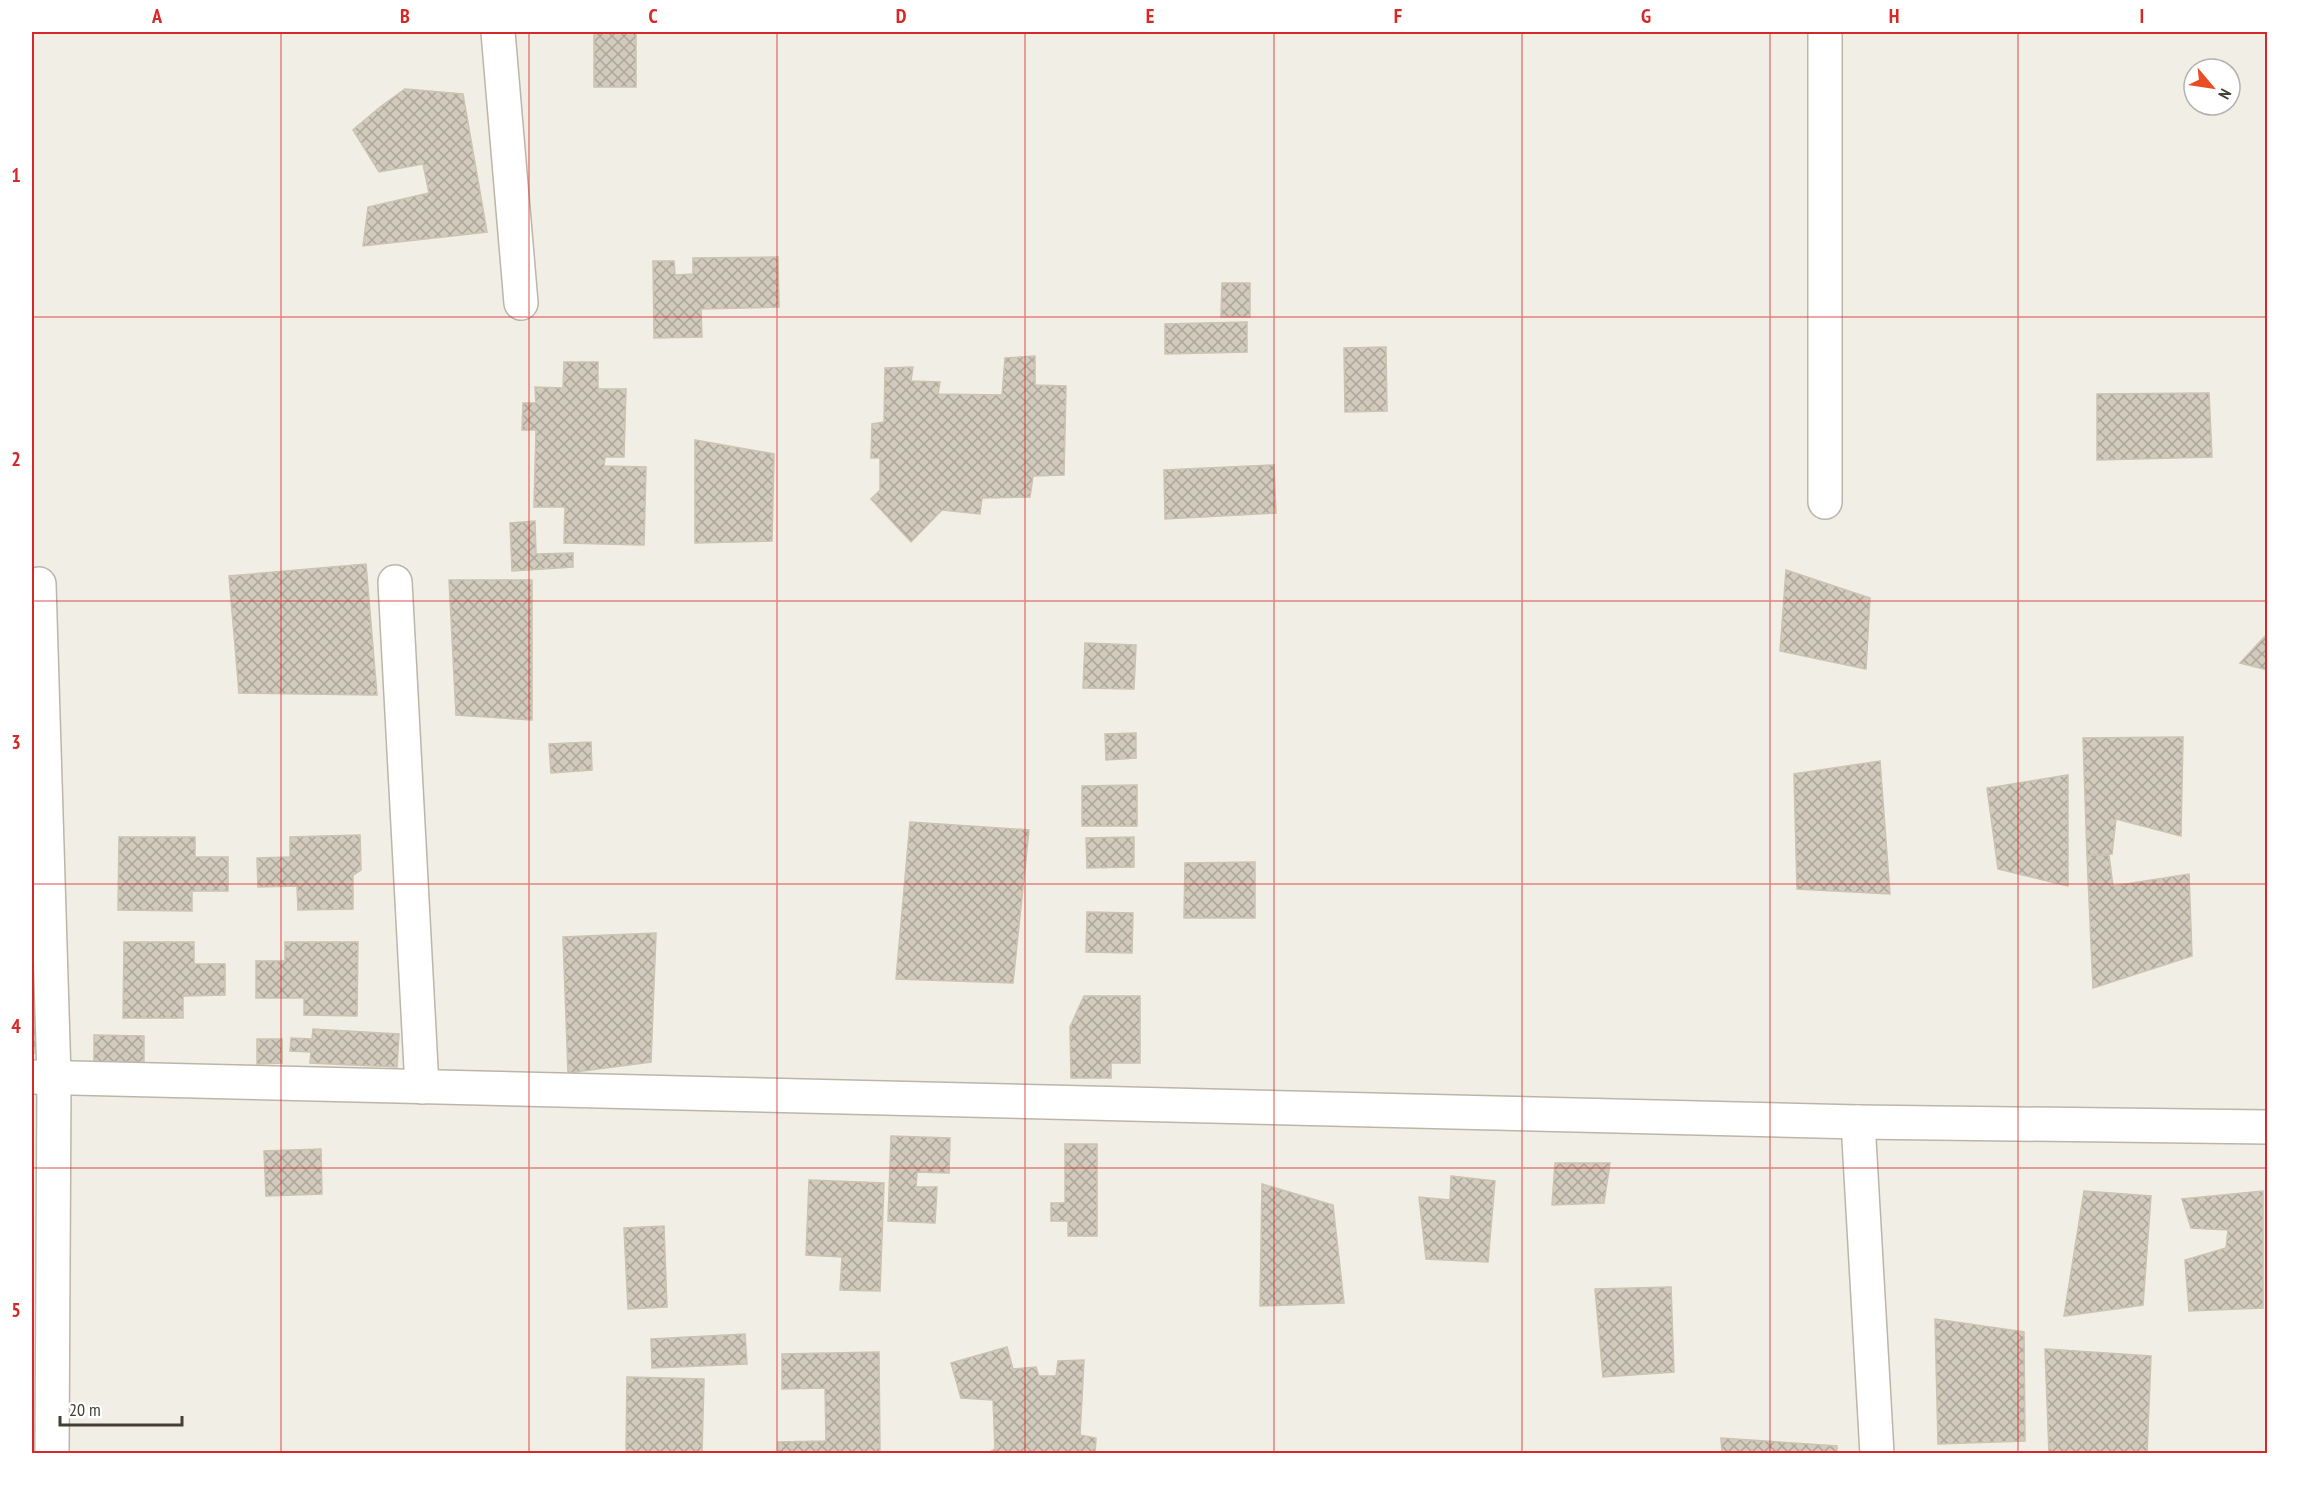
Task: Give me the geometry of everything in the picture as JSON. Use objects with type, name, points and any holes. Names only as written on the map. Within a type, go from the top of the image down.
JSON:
[{"type":"street","points":[[498,32],[521,303]]},
{"type":"street","points":[[1825,32],[1825,502]]},
{"type":"street","points":[[395,582],[422,1087]]},
{"type":"street","points":[[39,584],[43,1077],[52,1454]]},
{"type":"street","points":[[43,1077],[1858,1122],[2268,1127]]},
{"type":"street","points":[[1858,1122],[1877,1454]]},
{"type":"building","points":[[594,32],[636,32],[636,87],[594,87]]},
{"type":"building","points":[[405,89],[463,94],[487,232],[363,246],[368,207],[429,193],[423,164],[379,172],[353,130]]},
{"type":"building","points":[[778,257],[779,307],[701,309],[702,337],[654,338],[653,261],[674,261],[675,275],[693,274],[693,258]]},
{"type":"building","points":[[1222,283],[1250,283],[1250,317],[1221,317]]},
{"type":"building","points":[[1247,322],[1247,352],[1165,354],[1165,324]]},
{"type":"building","points":[[1386,347],[1387,411],[1345,412],[1344,348]]},
{"type":"building","points":[[1035,356],[1035,385],[1066,386],[1064,475],[1033,476],[1030,497],[982,498],[980,514],[942,510],[911,542],[871,499],[880,490],[880,458],[871,458],[872,424],[884,422],[885,368],[913,367],[911,381],[940,382],[938,394],[1002,395],[1005,358]]},
{"type":"building","points":[[564,362],[598,362],[598,389],[626,389],[624,457],[605,457],[604,466],[646,467],[644,545],[564,543],[565,507],[534,507],[536,430],[522,430],[523,403],[536,403],[535,387],[563,388]]},
{"type":"building","points":[[2209,393],[2212,457],[2097,460],[2097,394]]},
{"type":"building","points":[[695,440],[774,454],[772,541],[695,543]]},
{"type":"building","points":[[1274,465],[1276,513],[1165,519],[1164,470]]},
{"type":"building","points":[[535,521],[536,554],[573,553],[573,567],[512,571],[510,523]]},
{"type":"building","points":[[366,564],[377,695],[239,693],[229,576]]},
{"type":"building","points":[[1786,570],[1870,598],[1866,669],[1780,651]]},
{"type":"building","points":[[449,580],[532,580],[532,720],[456,715]]},
{"type":"building","points":[[2268,633],[2268,670],[2240,663]]},
{"type":"building","points":[[1085,643],[1136,645],[1134,689],[1083,688]]},
{"type":"building","points":[[1136,733],[1136,758],[1106,760],[1105,734]]},
{"type":"building","points":[[2183,737],[2181,836],[2116,819],[2112,854],[2087,855],[2083,738]]},
{"type":"building","points":[[591,742],[592,770],[551,773],[549,744]]},
{"type":"building","points":[[1880,761],[1890,894],[1797,889],[1794,774]]},
{"type":"building","points":[[2068,775],[2068,886],[1998,869],[1987,788]]},
{"type":"building","points":[[1137,785],[1137,826],[1082,826],[1082,786]]},
{"type":"building","points":[[910,822],[1029,830],[1013,983],[896,979]]},
{"type":"building","points":[[360,835],[361,870],[353,875],[353,909],[298,910],[297,886],[258,887],[257,858],[290,857],[290,837]]},
{"type":"building","points":[[119,837],[195,837],[195,857],[228,857],[228,891],[192,891],[192,911],[118,910]]},
{"type":"building","points":[[1134,837],[1134,867],[1087,868],[1086,838]]},
{"type":"building","points":[[2087,855],[2109,855],[2113,886],[2189,874],[2192,956],[2093,988]]},
{"type":"building","points":[[1255,862],[1255,918],[1184,918],[1185,863]]},
{"type":"building","points":[[1087,912],[1133,913],[1132,953],[1086,952]]},
{"type":"building","points":[[32,927],[36,927],[42,1053],[32,1053]]},
{"type":"building","points":[[656,933],[651,1062],[568,1073],[563,937]]},
{"type":"building","points":[[124,942],[194,942],[194,964],[225,964],[225,995],[183,996],[183,1018],[123,1018]]},
{"type":"building","points":[[285,942],[358,942],[357,1016],[304,1015],[304,998],[256,998],[256,961],[285,961]]},
{"type":"building","points":[[1084,996],[1140,996],[1140,1063],[1111,1063],[1111,1078],[1071,1078],[1070,1027]]},
{"type":"building","points":[[313,1029],[399,1034],[397,1067],[310,1063],[311,1052],[290,1051],[291,1038],[312,1039]]},
{"type":"building","points":[[94,1035],[144,1036],[144,1062],[94,1063]]},
{"type":"building","points":[[257,1039],[282,1039],[282,1063],[257,1064]]},
{"type":"building","points":[[891,1136],[950,1138],[949,1173],[917,1172],[916,1187],[937,1187],[935,1223],[888,1221]]},
{"type":"building","points":[[1065,1144],[1097,1144],[1097,1236],[1068,1236],[1068,1221],[1051,1221],[1051,1203],[1065,1203]]},
{"type":"building","points":[[321,1149],[322,1194],[266,1196],[264,1151]]},
{"type":"building","points":[[1555,1163],[1610,1163],[1604,1203],[1552,1205]]},
{"type":"building","points":[[1451,1176],[1495,1181],[1488,1262],[1426,1259],[1419,1197],[1450,1200]]},
{"type":"building","points":[[809,1180],[884,1183],[880,1291],[840,1290],[842,1257],[806,1255]]},
{"type":"building","points":[[1262,1184],[1333,1205],[1344,1303],[1260,1306]]},
{"type":"building","points":[[2084,1191],[2151,1196],[2143,1305],[2064,1316]]},
{"type":"building","points":[[2263,1191],[2263,1308],[2189,1311],[2185,1260],[2226,1248],[2228,1230],[2191,1228],[2182,1199]]},
{"type":"building","points":[[664,1226],[667,1307],[628,1309],[624,1228]]},
{"type":"building","points":[[1671,1287],[1674,1372],[1603,1377],[1595,1289]]},
{"type":"building","points":[[1935,1319],[2024,1332],[2025,1441],[1938,1444]]},
{"type":"building","points":[[745,1334],[747,1364],[652,1368],[651,1339]]},
{"type":"building","points":[[1007,1347],[1013,1369],[1036,1367],[1039,1376],[1056,1376],[1058,1361],[1084,1360],[1080,1435],[1096,1438],[1095,1454],[986,1454],[995,1449],[993,1400],[961,1398],[951,1363]]},
{"type":"building","points":[[2045,1349],[2151,1356],[2147,1454],[2049,1454]]},
{"type":"building","points":[[879,1352],[880,1454],[778,1454],[778,1442],[826,1441],[825,1388],[782,1389],[782,1354]]},
{"type":"building","points":[[627,1377],[704,1379],[702,1452],[749,1454],[626,1454]]},
{"type":"building","points":[[1721,1438],[1837,1446],[1837,1454],[1722,1454]]}]
